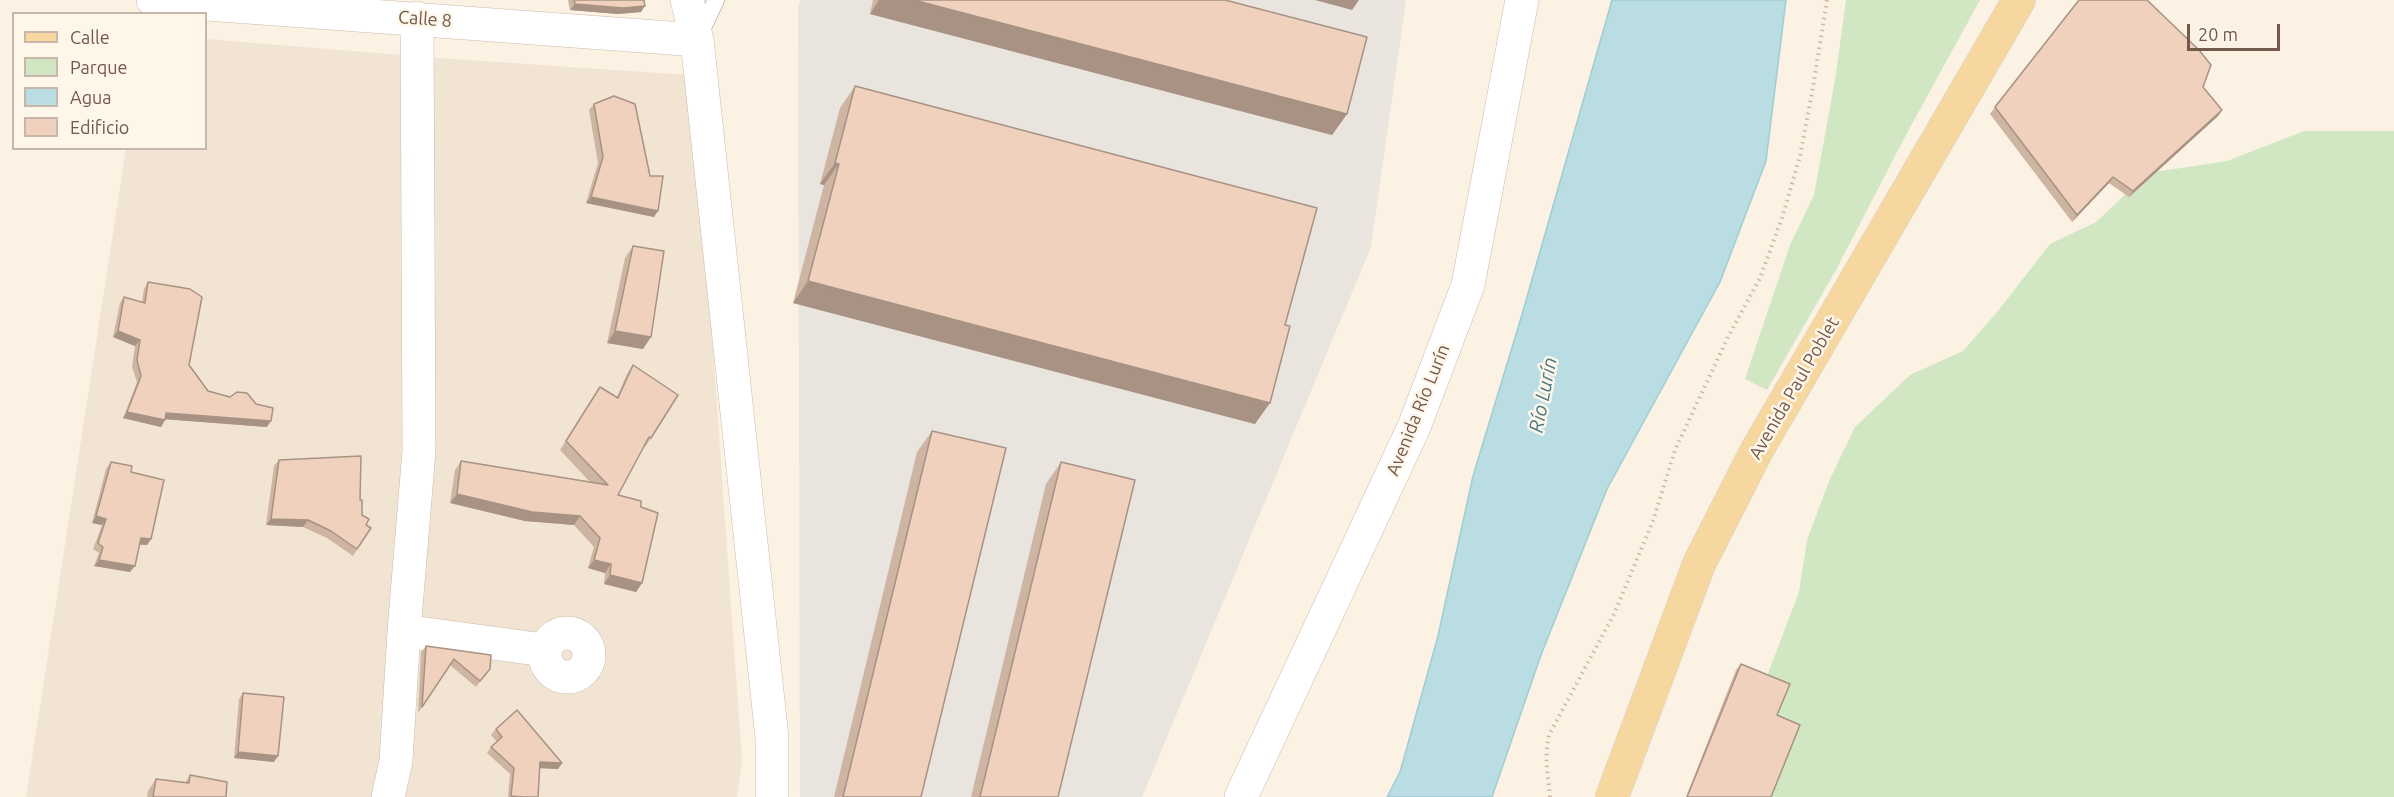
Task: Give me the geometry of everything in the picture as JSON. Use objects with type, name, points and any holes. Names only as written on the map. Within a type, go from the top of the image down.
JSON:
[{"type":"main road","name":"Avenida Paul Poblet","points":[[1612,797],[1699,564],[1757,450],[2019,0]]},
{"type":"street","name":"Calle 8","points":[[153,0],[698,40]]},
{"type":"street","points":[[687,0],[698,40],[772,738],[772,797]]},
{"type":"street","name":"Avenida Río Lurín","points":[[1240,797],[1414,427],[1468,285],[1522,0]]},
{"type":"street","points":[[388,797],[396,761],[419,452],[417,18]]},
{"type":"street","points":[[404,631],[544,650]]},
{"type":"lane","points":[[698,40],[716,0]]},
{"type":"path","points":[[1550,797],[1545,761],[1550,735],[1614,614],[1653,521],[1675,450],[1728,337],[1760,278],[1782,218],[1800,156],[1827,0]]},
{"type":"shaded area","points":[[801,0],[1406,0],[1371,247],[1142,797],[800,797],[798,6]]},
{"type":"shaded area","points":[[207,39],[689,75],[710,306],[742,761],[737,797],[26,797],[126,150],[207,150]]},
{"type":"green space","points":[[1846,0],[1980,0],[1907,133],[1836,270],[1767,390],[1745,379],[1790,245],[1814,195],[1835,80]]},
{"type":"green space","points":[[2304,131],[2394,131],[2394,797],[1706,797],[1743,739],[1799,592],[1807,540],[1829,481],[1855,427],[1910,375],[1963,351],[1998,311],[2050,244],[2096,222],[2148,173],[2227,161]]},
{"type":"water","name":"Río Lurín","points":[[1612,0],[1786,0],[1766,161],[1720,282],[1607,489],[1541,655],[1492,797],[1387,797],[1400,772],[1438,636],[1473,476]]},
{"type":"building","points":[[574,0],[644,0],[645,6],[623,8],[575,4]]},
{"type":"building","points":[[914,0],[1225,0],[1367,37],[1347,114]]},
{"type":"building","points":[[2079,0],[2147,0],[2199,50],[2211,65],[2203,87],[2222,110],[2133,191],[2113,177],[2077,215],[1995,107]]},
{"type":"building","points":[[855,86],[1317,208],[1285,325],[1290,326],[1270,403],[808,281],[839,164],[835,163]]},
{"type":"building","points":[[614,96],[635,104],[650,176],[663,176],[658,211],[591,197],[603,157],[594,104]]},
{"type":"building","points":[[633,246],[664,251],[651,337],[615,331]]},
{"type":"building","points":[[148,282],[190,289],[202,297],[189,365],[208,391],[230,397],[237,392],[247,393],[256,404],[273,408],[271,421],[166,413],[165,420],[127,412],[141,376],[137,360],[140,340],[118,331],[124,297],[145,303]]},
{"type":"building","points":[[633,365],[678,395],[651,438],[649,437],[618,495],[641,501],[641,507],[658,513],[642,583],[610,575],[611,564],[594,560],[600,538],[580,516],[532,512],[457,494],[461,461],[608,485],[566,441],[600,387],[618,398]]},
{"type":"building","points":[[932,431],[1006,448],[921,797],[843,797]]},
{"type":"building","points":[[361,456],[362,515],[369,519],[366,525],[371,528],[357,549],[331,531],[308,520],[271,519],[279,460]]},
{"type":"building","points":[[111,462],[132,466],[131,472],[164,480],[151,539],[141,538],[135,566],[99,560],[103,547],[98,543],[106,519],[96,516]]},
{"type":"building","points":[[1061,462],[1135,480],[1058,797],[980,797]]},
{"type":"building","points":[[426,646],[491,655],[490,669],[480,681],[454,659],[422,707]]},
{"type":"building","points":[[1741,664],[1790,684],[1777,715],[1800,725],[1771,797],[1687,797]]},
{"type":"building","points":[[243,693],[284,697],[278,756],[238,752]]},
{"type":"building","points":[[517,710],[562,763],[540,762],[538,797],[511,796],[514,768],[491,747],[502,737],[496,729]]},
{"type":"building","points":[[190,775],[227,782],[226,797],[153,797],[156,779],[189,783]]}]
